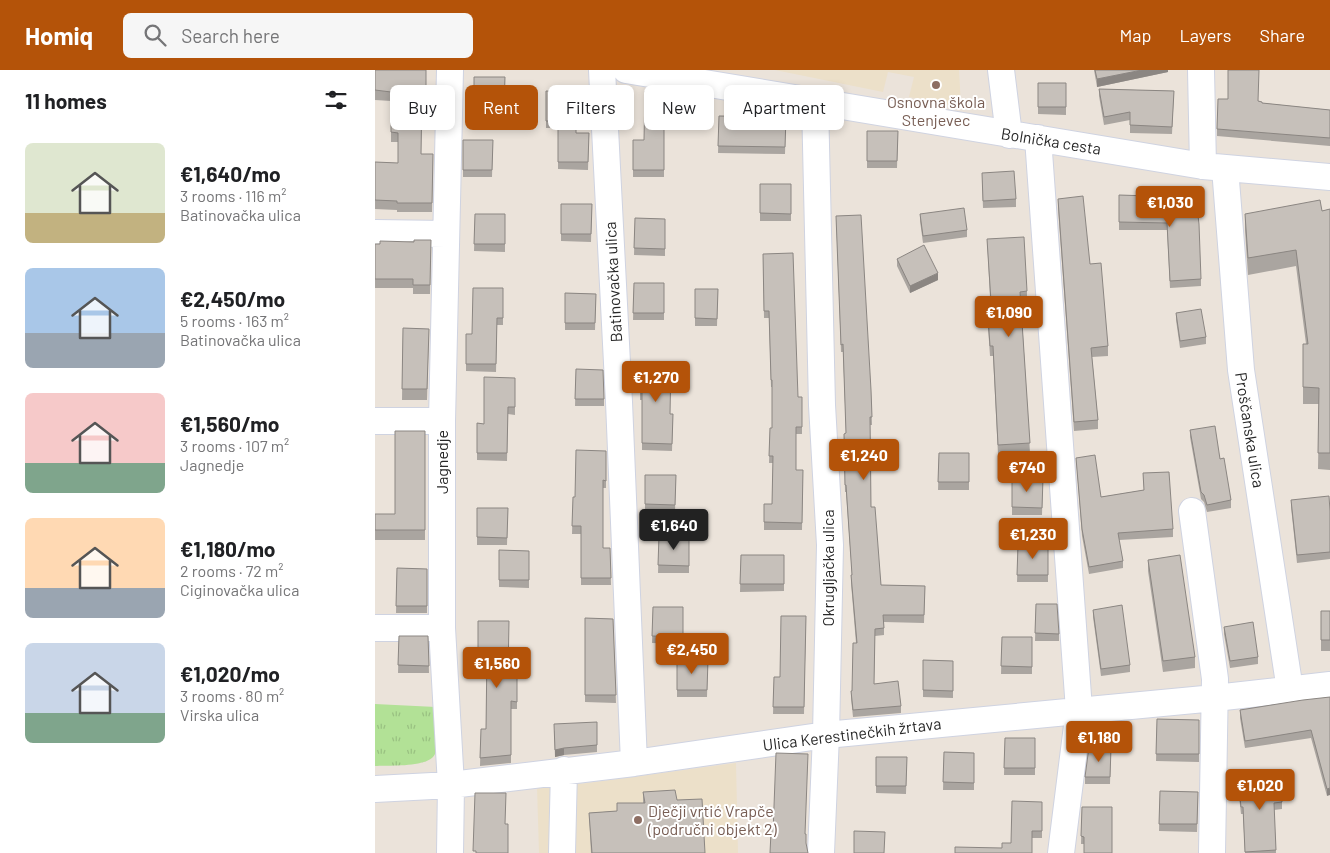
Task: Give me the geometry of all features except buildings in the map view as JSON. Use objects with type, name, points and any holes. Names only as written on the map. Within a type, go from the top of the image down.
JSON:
[{"type":"street","name":"Jagnedje","points":[[450,70],[442,421],[442,628],[451,785],[450,853]]},
{"type":"street","name":"Batinovačka ulica","points":[[601,70],[619,402],[633,763]]},
{"type":"street","name":"Bolnička cesta","points":[[626,70],[724,87]]},
{"type":"street","points":[[1001,70],[1009,135]]},
{"type":"street","name":"Proščanska ulica","points":[[1201,70],[1241,370],[1290,690]]},
{"type":"street","name":"Bolnička cesta","points":[[844,107],[1214,167],[1330,177]]},
{"type":"street","name":"Okrugljačka ulica","points":[[816,130],[822,405],[830,544],[826,735],[821,853]]},
{"type":"street","points":[[1037,138],[1079,710],[1061,853]]},
{"type":"street","points":[[375,233],[446,234]]},
{"type":"street","points":[[375,421],[442,421]]},
{"type":"street","points":[[1192,511],[1215,680],[1212,853]]},
{"type":"street","points":[[375,628],[442,628]]},
{"type":"street","name":"Ulica Kerestinečkih žrtava","points":[[375,788],[451,785],[633,763],[826,735],[1215,698],[1330,685]]},
{"type":"street","points":[[562,853],[564,770]]},
{"type":"shaded area","name":"Osnovna škola Stenjevec","points":[[775,70],[959,70],[961,107],[909,97],[914,77],[888,72],[883,92]]},
{"type":"shaded area","name":"Dječji vrtić Vrapče (područni objekt 2)","points":[[736,763],[738,853],[539,853],[537,787],[580,784]]},
{"type":"green space","points":[[375,704],[436,707],[437,745],[435,754],[425,762],[417,764],[375,766]]},
{"type":"place","name":"Osnovna škola Stenjevec","points":[[936,85]]},
{"type":"place","name":"Dječji vrtić Vrapče (područni objekt 2)","points":[[638,820]]}]
